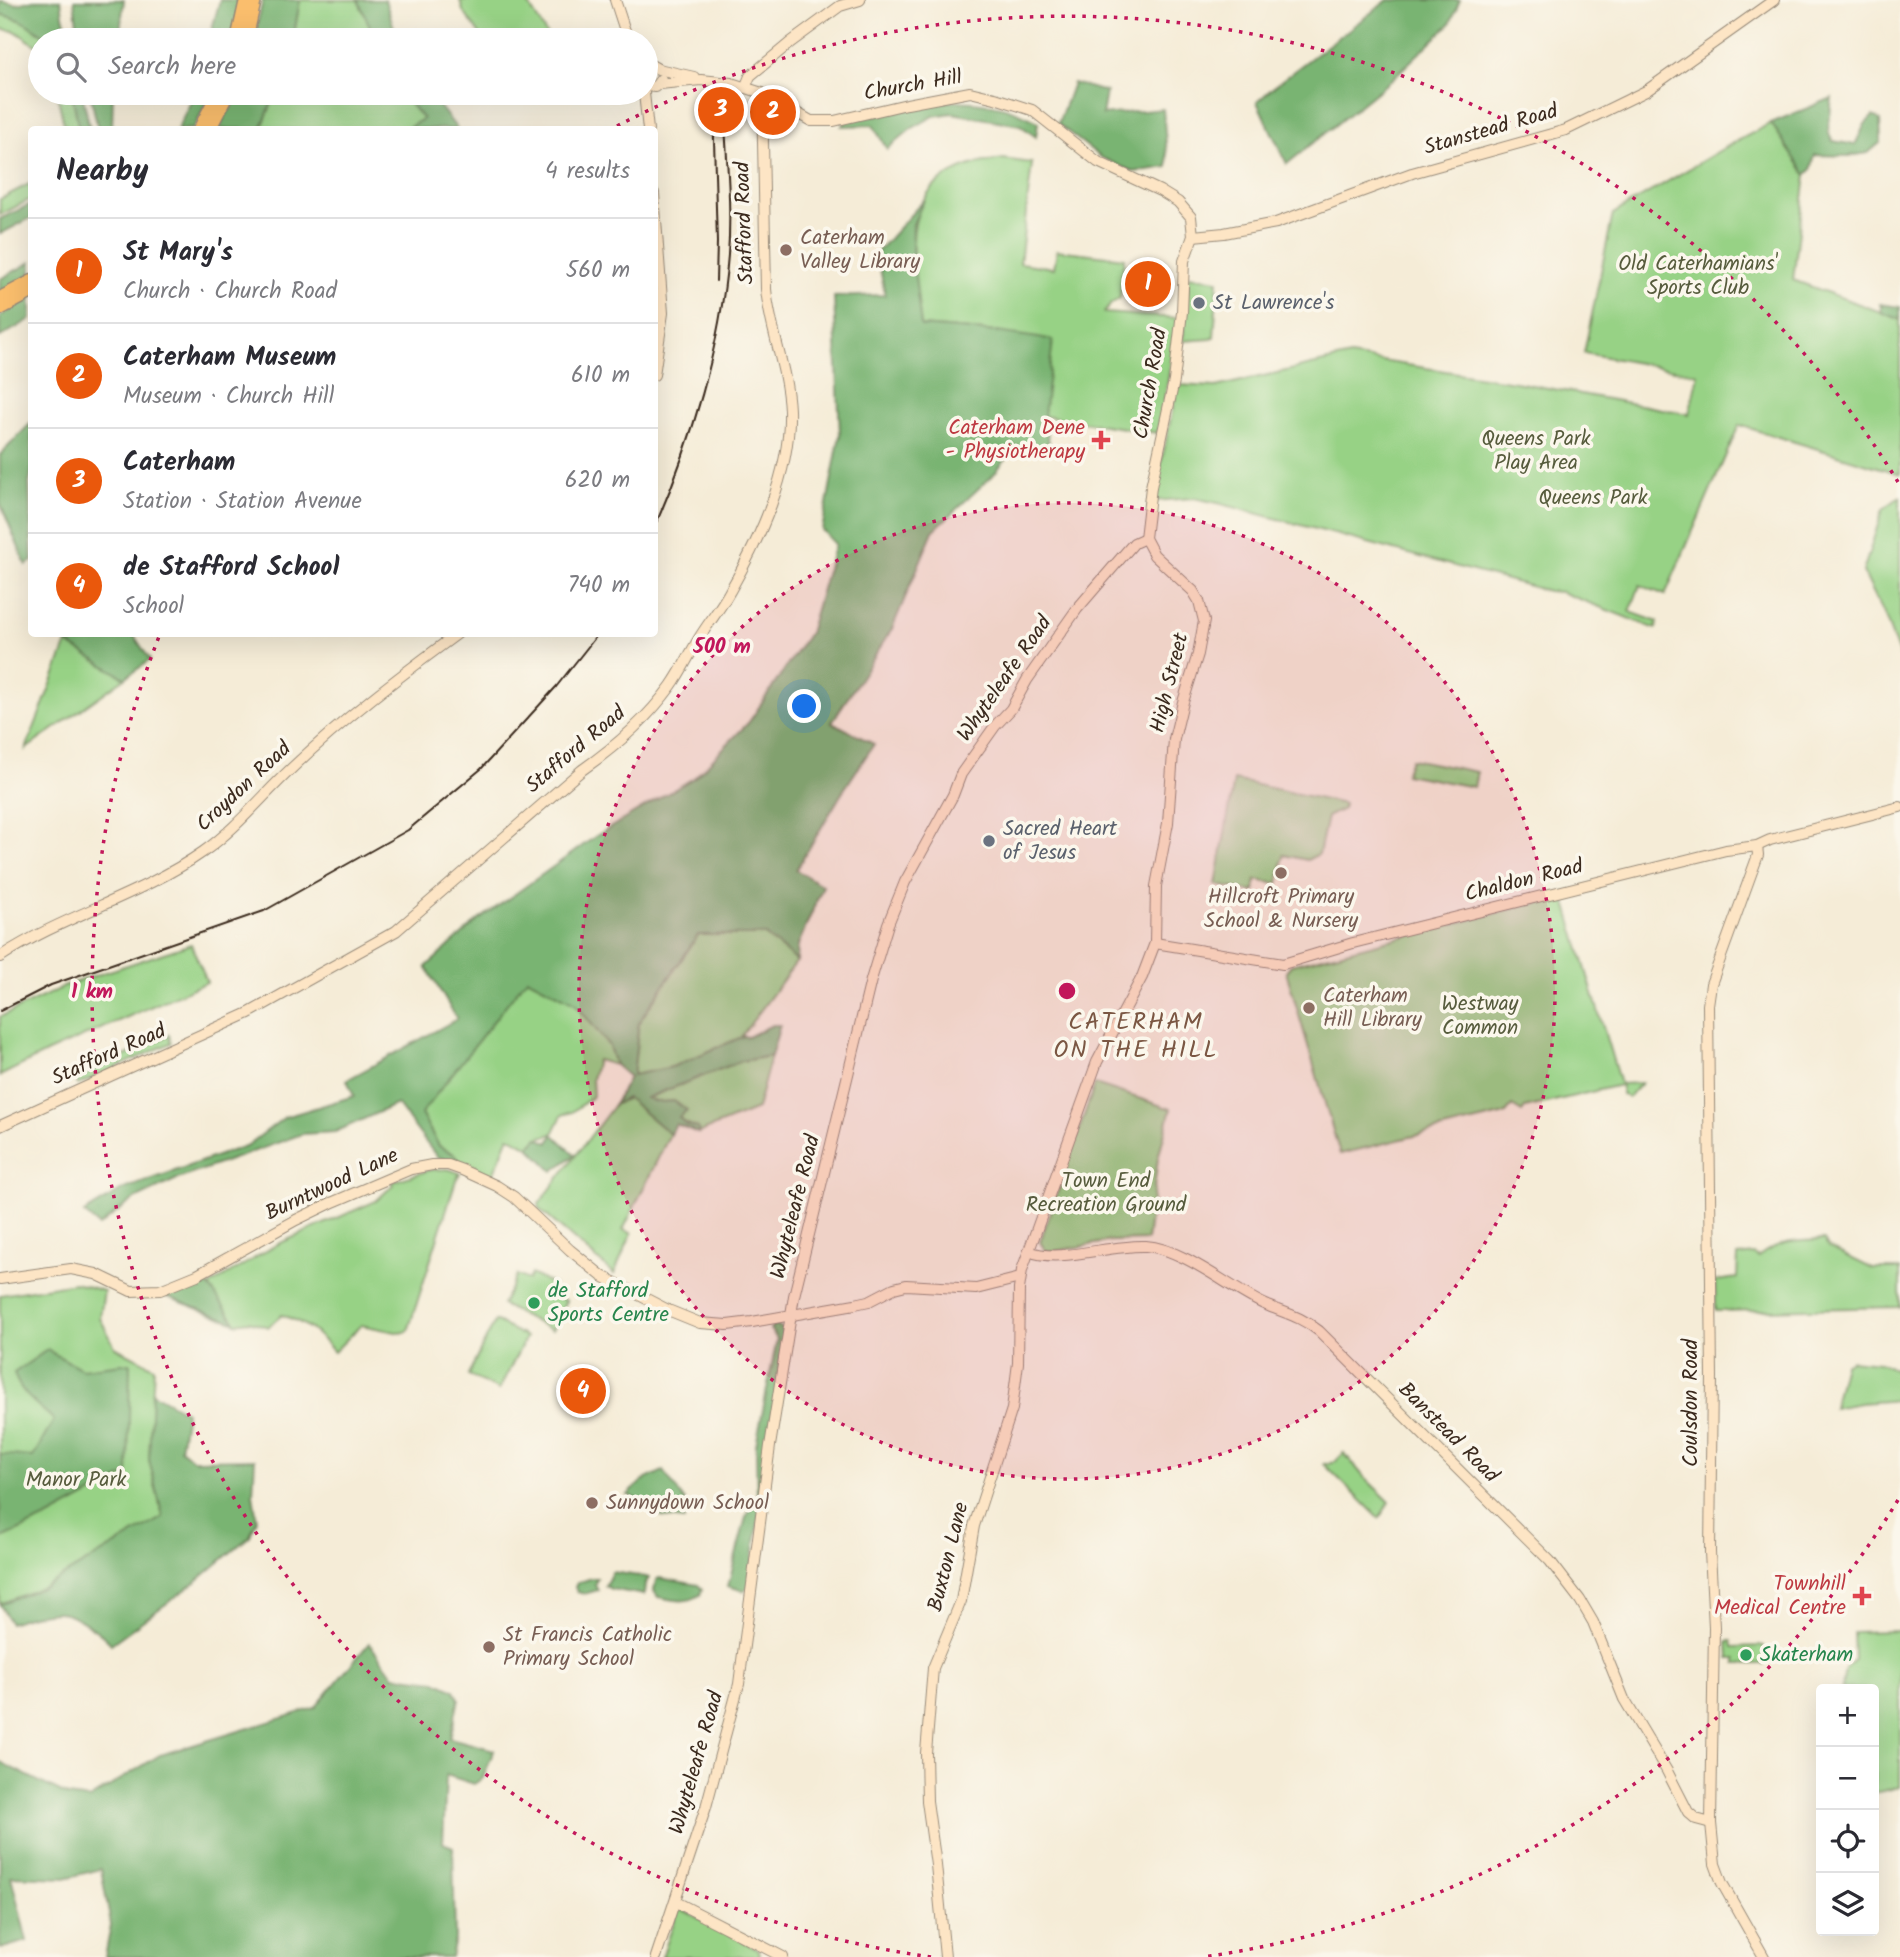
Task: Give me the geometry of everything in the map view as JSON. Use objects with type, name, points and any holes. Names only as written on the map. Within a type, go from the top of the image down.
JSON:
[{"type":"highway","points":[[240,28],[246,0]]},
{"type":"highway","points":[[249,28],[255,0]]},
{"type":"highway","points":[[201,126],[212,105]]},
{"type":"highway","points":[[211,126],[222,105]]},
{"type":"highway","points":[[0,298],[28,283]]},
{"type":"highway","points":[[0,309],[28,294]]},
{"type":"street","points":[[615,0],[624,28]]},
{"type":"street","points":[[745,88],[757,69],[791,42],[840,6],[860,0]]},
{"type":"street","name":"Stanstead Road","points":[[1193,236],[1276,223],[1412,173],[1566,130],[1646,91],[1774,0]]},
{"type":"street","points":[[658,68],[701,80]]},
{"type":"street","points":[[658,73],[662,77],[658,85]]},
{"type":"street","points":[[658,85],[701,80]]},
{"type":"street","name":"Church Hill","points":[[701,80],[731,83],[762,93],[811,121],[834,121],[970,92],[1032,110],[1098,162],[1178,202],[1191,217],[1193,236]]},
{"type":"street","name":"Stafford Road","points":[[0,1126],[249,1013],[396,931],[582,770],[610,751],[671,686],[699,637],[729,593],[750,552],[780,474],[787,437],[789,411],[785,372],[768,309],[766,289],[762,93]]},
{"type":"street","points":[[646,105],[648,126]]},
{"type":"street","points":[[647,114],[650,105]]},
{"type":"street","name":"Church Road","points":[[1145,538],[1151,487],[1174,381],[1183,308],[1184,261],[1193,236]]},
{"type":"street","points":[[658,246],[663,313],[658,348]]},
{"type":"street","name":"High Street","points":[[1029,1251],[1097,1062],[1142,977],[1155,943],[1156,886],[1168,823],[1174,739],[1198,654],[1204,621],[1199,601],[1193,591],[1154,555],[1145,538]]},
{"type":"street","name":"Whyteleafe Road","points":[[656,1957],[706,1808],[740,1684],[770,1446],[794,1296],[871,980],[888,924],[905,882],[953,795],[961,775],[995,726],[1011,709],[1027,680],[1077,609],[1134,543],[1145,538]]},
{"type":"street","name":"Croydon Road","points":[[0,957],[25,940],[80,913],[163,877],[204,851],[237,824],[293,766],[365,705],[453,637]]},
{"type":"street","name":"Chaldon Road","points":[[1155,943],[1283,964],[1481,911],[1726,850],[1757,846],[1770,840],[1900,807]]},
{"type":"street","name":"Coulsdon Road","points":[[1757,846],[1758,855],[1711,984],[1708,1005],[1712,1377],[1710,1542],[1714,1627],[1711,1823],[1715,1864],[1721,1884],[1764,1957]]},
{"type":"street","name":"Burntwood Lane","points":[[0,1279],[71,1269],[96,1274],[131,1291],[160,1290],[197,1275],[331,1203],[411,1169],[432,1164],[448,1165],[497,1186],[514,1197],[594,1270],[668,1310],[709,1324],[752,1322],[862,1303],[906,1285],[976,1289],[1020,1278]]},
{"type":"street","name":"Banstead Road","points":[[1029,1251],[1053,1256],[1128,1245],[1167,1250],[1266,1305],[1301,1318],[1319,1331],[1550,1561],[1593,1622],[1624,1699],[1688,1812],[1696,1819],[1711,1823]]},
{"type":"street","name":"Buxton Lane","points":[[945,1957],[927,1801],[926,1753],[933,1668],[961,1601],[974,1527],[1012,1409],[1018,1363],[1020,1278],[1029,1251]]},
{"type":"street","points":[[676,1902],[763,1952],[783,1957]]},
{"type":"green space","points":[[34,0],[61,0],[67,28],[33,28],[20,20],[0,14],[0,1],[17,4]]},
{"type":"green space","points":[[74,0],[124,0],[120,28],[78,28]]},
{"type":"green space","points":[[220,0],[241,0],[235,28],[212,28]]},
{"type":"green space","points":[[263,0],[300,0],[295,28],[256,28]]},
{"type":"green space","points":[[300,0],[358,0],[371,28],[295,28]]},
{"type":"green space","points":[[358,0],[385,0],[394,28],[371,28]]},
{"type":"green space","points":[[460,0],[526,0],[543,28],[475,28],[463,11]]},
{"type":"green space","points":[[1388,0],[1460,0],[1450,24],[1391,80],[1287,164],[1257,102]]},
{"type":"green space","points":[[0,14],[20,20],[33,28],[28,28],[28,40],[15,31],[0,29]]},
{"type":"green space","points":[[1073,83],[1106,92],[1102,115],[1163,109],[1168,167],[1134,172],[1102,158],[1058,124]]},
{"type":"green space","points":[[1832,98],[1828,132],[1833,141],[1855,145],[1865,124],[1873,116],[1880,120],[1881,142],[1868,153],[1849,156],[1815,155],[1811,170],[1806,175],[1771,123]]},
{"type":"green space","points":[[946,101],[982,103],[1015,112],[1038,122],[1036,137],[1020,125],[952,113],[934,116],[911,129],[887,149],[873,125],[842,126],[846,121]]},
{"type":"green space","points":[[60,105],[74,105],[78,126],[64,126]]},
{"type":"green space","points":[[74,105],[85,105],[89,126],[78,126]]},
{"type":"green space","points":[[93,105],[113,105],[112,126],[97,126]]},
{"type":"green space","points":[[189,105],[206,105],[195,126],[179,126]]},
{"type":"green space","points":[[231,105],[271,105],[262,126],[220,126]]},
{"type":"green space","points":[[271,105],[411,105],[423,119],[411,126],[263,126]]},
{"type":"green space","points":[[411,105],[438,105],[455,126],[411,126],[423,119]]},
{"type":"green space","name":"Queens Park","points":[[1771,123],[1806,175],[1793,280],[1900,319],[1900,474],[1739,425],[1665,595],[1640,585],[1630,612],[1658,622],[1656,629],[1561,592],[1548,591],[1218,503],[1194,498],[1153,501],[1178,385],[1216,387],[1350,356],[1521,383],[1689,414],[1698,374],[1584,353],[1613,214]]},
{"type":"green space","points":[[1003,159],[1032,163],[1020,263],[1054,268],[1057,250],[1124,258],[1120,298],[1104,313],[1177,318],[1158,433],[1043,416],[997,332],[921,326],[913,254],[919,211],[929,192],[946,177],[971,165]]},
{"type":"green space","points":[[28,185],[28,201],[0,215],[0,199]]},
{"type":"green space","points":[[924,200],[913,224],[912,251],[921,326],[1053,340],[1044,416],[1050,448],[1014,447],[995,473],[933,531],[892,629],[832,722],[874,744],[796,870],[823,886],[798,945],[797,961],[765,935],[698,935],[639,1022],[633,1075],[672,1067],[772,1025],[780,1025],[771,1056],[741,1061],[646,1098],[656,1102],[674,1101],[687,1110],[679,1117],[685,1124],[698,1128],[698,1133],[676,1124],[670,1134],[627,1098],[614,1105],[629,1077],[615,1065],[609,1046],[575,1003],[527,978],[421,1114],[439,1146],[454,1154],[463,1165],[437,1157],[397,1104],[335,1132],[302,1134],[175,1180],[133,1200],[99,1226],[84,1213],[124,1189],[248,1145],[285,1117],[354,1096],[347,1080],[457,1019],[426,967],[476,922],[596,836],[695,777],[749,722],[809,633],[835,544],[822,530],[840,435],[834,297],[885,295],[877,252]]},
{"type":"green space","points":[[28,205],[28,220],[0,234],[0,219]]},
{"type":"green space","points":[[28,264],[28,277],[0,292],[0,279]]},
{"type":"green space","points":[[1189,276],[1218,280],[1214,337],[1211,339],[1183,341]]},
{"type":"green space","points":[[28,300],[28,321],[0,337],[0,316]]},
{"type":"green space","points":[[1880,304],[1900,307],[1900,319],[1882,313]]},
{"type":"green space","points":[[28,426],[26,565],[0,503],[0,455]]},
{"type":"green space","points":[[1900,497],[1900,657],[1884,614],[1863,572],[1883,509]]},
{"type":"green space","points":[[66,637],[135,637],[150,660],[125,678],[67,643]]},
{"type":"green space","points":[[67,643],[125,678],[26,749]]},
{"type":"green space","points":[[1411,759],[1477,772],[1474,787],[1405,774]]},
{"type":"green space","points":[[1234,780],[1344,804],[1343,809],[1327,817],[1319,854],[1307,860],[1284,855],[1278,884],[1256,880],[1254,892],[1216,885]]},
{"type":"green space","name":"Westway Common","points":[[1564,896],[1620,1084],[1641,1083],[1628,1098],[1622,1094],[1620,1085],[1525,1108],[1522,1112],[1512,1106],[1505,1114],[1340,1154],[1286,971],[1291,965]]},
{"type":"green space","points":[[698,935],[765,935],[797,961],[740,1038],[672,1067],[633,1076],[639,1022]]},
{"type":"green space","points":[[191,944],[207,982],[0,1076],[0,1017],[70,984]]},
{"type":"green space","points":[[527,978],[575,1003],[609,1046],[615,1065],[597,1060],[592,1079],[593,1096],[572,1112],[562,1115],[553,1134],[538,1138],[529,1147],[509,1136],[492,1178],[463,1165],[454,1154],[439,1146],[421,1114]]},
{"type":"green space","points":[[169,1035],[171,1043],[78,1085],[76,1079]]},
{"type":"green space","points":[[771,1056],[757,1109],[698,1133],[698,1128],[645,1099],[741,1061]]},
{"type":"green space","name":"Town End Recreation Ground","points":[[1095,1084],[1171,1109],[1158,1158],[1147,1240],[1111,1241],[1051,1252],[1045,1250],[1040,1242]]},
{"type":"green space","points":[[627,1097],[670,1134],[623,1230],[632,1233],[614,1274],[539,1209],[539,1204],[614,1105]]},
{"type":"green space","points":[[553,1134],[575,1155],[553,1171],[529,1147],[538,1138],[549,1143]]},
{"type":"green space","points":[[448,1169],[460,1173],[408,1331],[401,1333],[361,1325],[334,1352],[311,1329],[282,1315],[268,1327],[249,1321],[236,1323],[209,1286],[276,1245],[376,1201],[393,1185],[391,1182],[430,1170]]},
{"type":"green space","points":[[1824,1240],[1828,1247],[1873,1269],[1900,1269],[1900,1307],[1716,1311],[1715,1281],[1737,1278],[1738,1256],[1754,1254],[1758,1257],[1781,1244]]},
{"type":"green space","name":"de Stafford Sports Centre","points":[[531,1274],[554,1285],[550,1293],[566,1301],[552,1330],[502,1305],[517,1275],[528,1280]]},
{"type":"green space","points":[[199,1282],[209,1286],[236,1323],[165,1296]]},
{"type":"green space","name":"Manor Park","points":[[75,1283],[104,1291],[100,1318],[115,1347],[154,1367],[149,1460],[163,1517],[44,1587],[0,1604],[0,1295]]},
{"type":"green space","points":[[495,1321],[526,1337],[499,1390],[468,1375]]},
{"type":"green space","points":[[775,1324],[785,1330],[749,1587],[744,1591],[728,1586],[746,1517],[757,1495],[756,1445],[777,1339],[770,1329]]},
{"type":"green space","points":[[47,1350],[82,1369],[130,1363],[128,1474],[49,1517],[0,1539],[0,1454],[33,1457],[54,1420],[25,1393],[14,1373]]},
{"type":"green space","points":[[1851,1360],[1879,1363],[1900,1371],[1900,1400],[1833,1408],[1844,1364]]},
{"type":"green space","points":[[152,1393],[186,1412],[180,1449],[194,1460],[255,1459],[253,1494],[257,1520],[250,1536],[192,1585],[111,1644],[90,1626],[65,1613],[45,1613],[10,1623],[0,1604],[44,1587],[163,1517],[149,1460]]},
{"type":"green space","points":[[1344,1453],[1390,1502],[1379,1518],[1324,1464],[1336,1461]]},
{"type":"green space","points":[[663,1471],[685,1501],[684,1520],[661,1517],[662,1511],[628,1495],[642,1481]]},
{"type":"green space","points":[[612,1572],[649,1578],[645,1584],[644,1595],[605,1586]]},
{"type":"green space","points":[[597,1578],[595,1584],[598,1590],[584,1594],[577,1592],[577,1583]]},
{"type":"green space","points":[[659,1578],[698,1585],[702,1589],[700,1595],[690,1600],[658,1597],[654,1591]]},
{"type":"green space","points":[[1900,1631],[1900,1787],[1879,1792],[1879,1684],[1843,1684],[1845,1670],[1854,1660],[1853,1632]]},
{"type":"green space","name":"Skaterham","points":[[1728,1641],[1732,1641],[1733,1647],[1764,1646],[1764,1664],[1736,1664],[1736,1659],[1729,1659]]},
{"type":"green space","points":[[369,1643],[394,1676],[436,1681],[455,1690],[459,1699],[450,1738],[494,1750],[483,1778],[474,1784],[446,1775],[443,1843],[453,1847],[455,1939],[451,1957],[105,1957],[111,1925],[101,1869],[65,1878],[11,1876],[27,1941],[0,1949],[0,1762],[68,1796],[89,1799],[160,1755],[315,1708]]},
{"type":"green space","points":[[679,1908],[758,1949],[759,1957],[662,1957]]},
{"type":"railway","points":[[658,519],[692,429],[719,324],[729,236],[724,105]]},
{"type":"railway","points":[[713,106],[716,281]]},
{"type":"railway","points":[[0,1011],[51,985],[264,911],[408,830],[481,769],[556,687],[596,637]]},
{"type":"place","name":"Caterham","points":[[721,110]]},
{"type":"place","name":"Caterham Museum","points":[[773,112]]},
{"type":"place","name":"Caterham Valley Library","points":[[786,250]]},
{"type":"place","name":"St Mary's","points":[[1148,284]]},
{"type":"place","name":"St Lawrence's","points":[[1199,303]]},
{"type":"place","name":"Caterham Dene - Physiotherapy","points":[[1101,440]]},
{"type":"place","name":"Sacred Heart of Jesus","points":[[989,841]]},
{"type":"place","name":"Hillcroft Primary School & Nursery","points":[[1281,873]]},
{"type":"place","name":"Caterham Hill Library","points":[[1309,1008]]},
{"type":"place","name":"de Stafford Sports Centre","points":[[534,1303]]},
{"type":"place","name":"de Stafford School","points":[[583,1391]]},
{"type":"place","name":"Sunnydown School","points":[[592,1503]]},
{"type":"place","name":"Townhill Medical Centre","points":[[1862,1596]]},
{"type":"place","name":"St Francis Catholic Primary School","points":[[489,1647]]},
{"type":"place","name":"Skaterham","points":[[1746,1655]]},
{"type":"district","name":"CATERHAM ON THE HILL","points":[[1136,1036]]},
{"type":"park label","name":"Old Caterhamians' Sports Club","points":[[1698,276]]},
{"type":"park label","name":"Queens Park Play Area","points":[[1536,451]]}]
